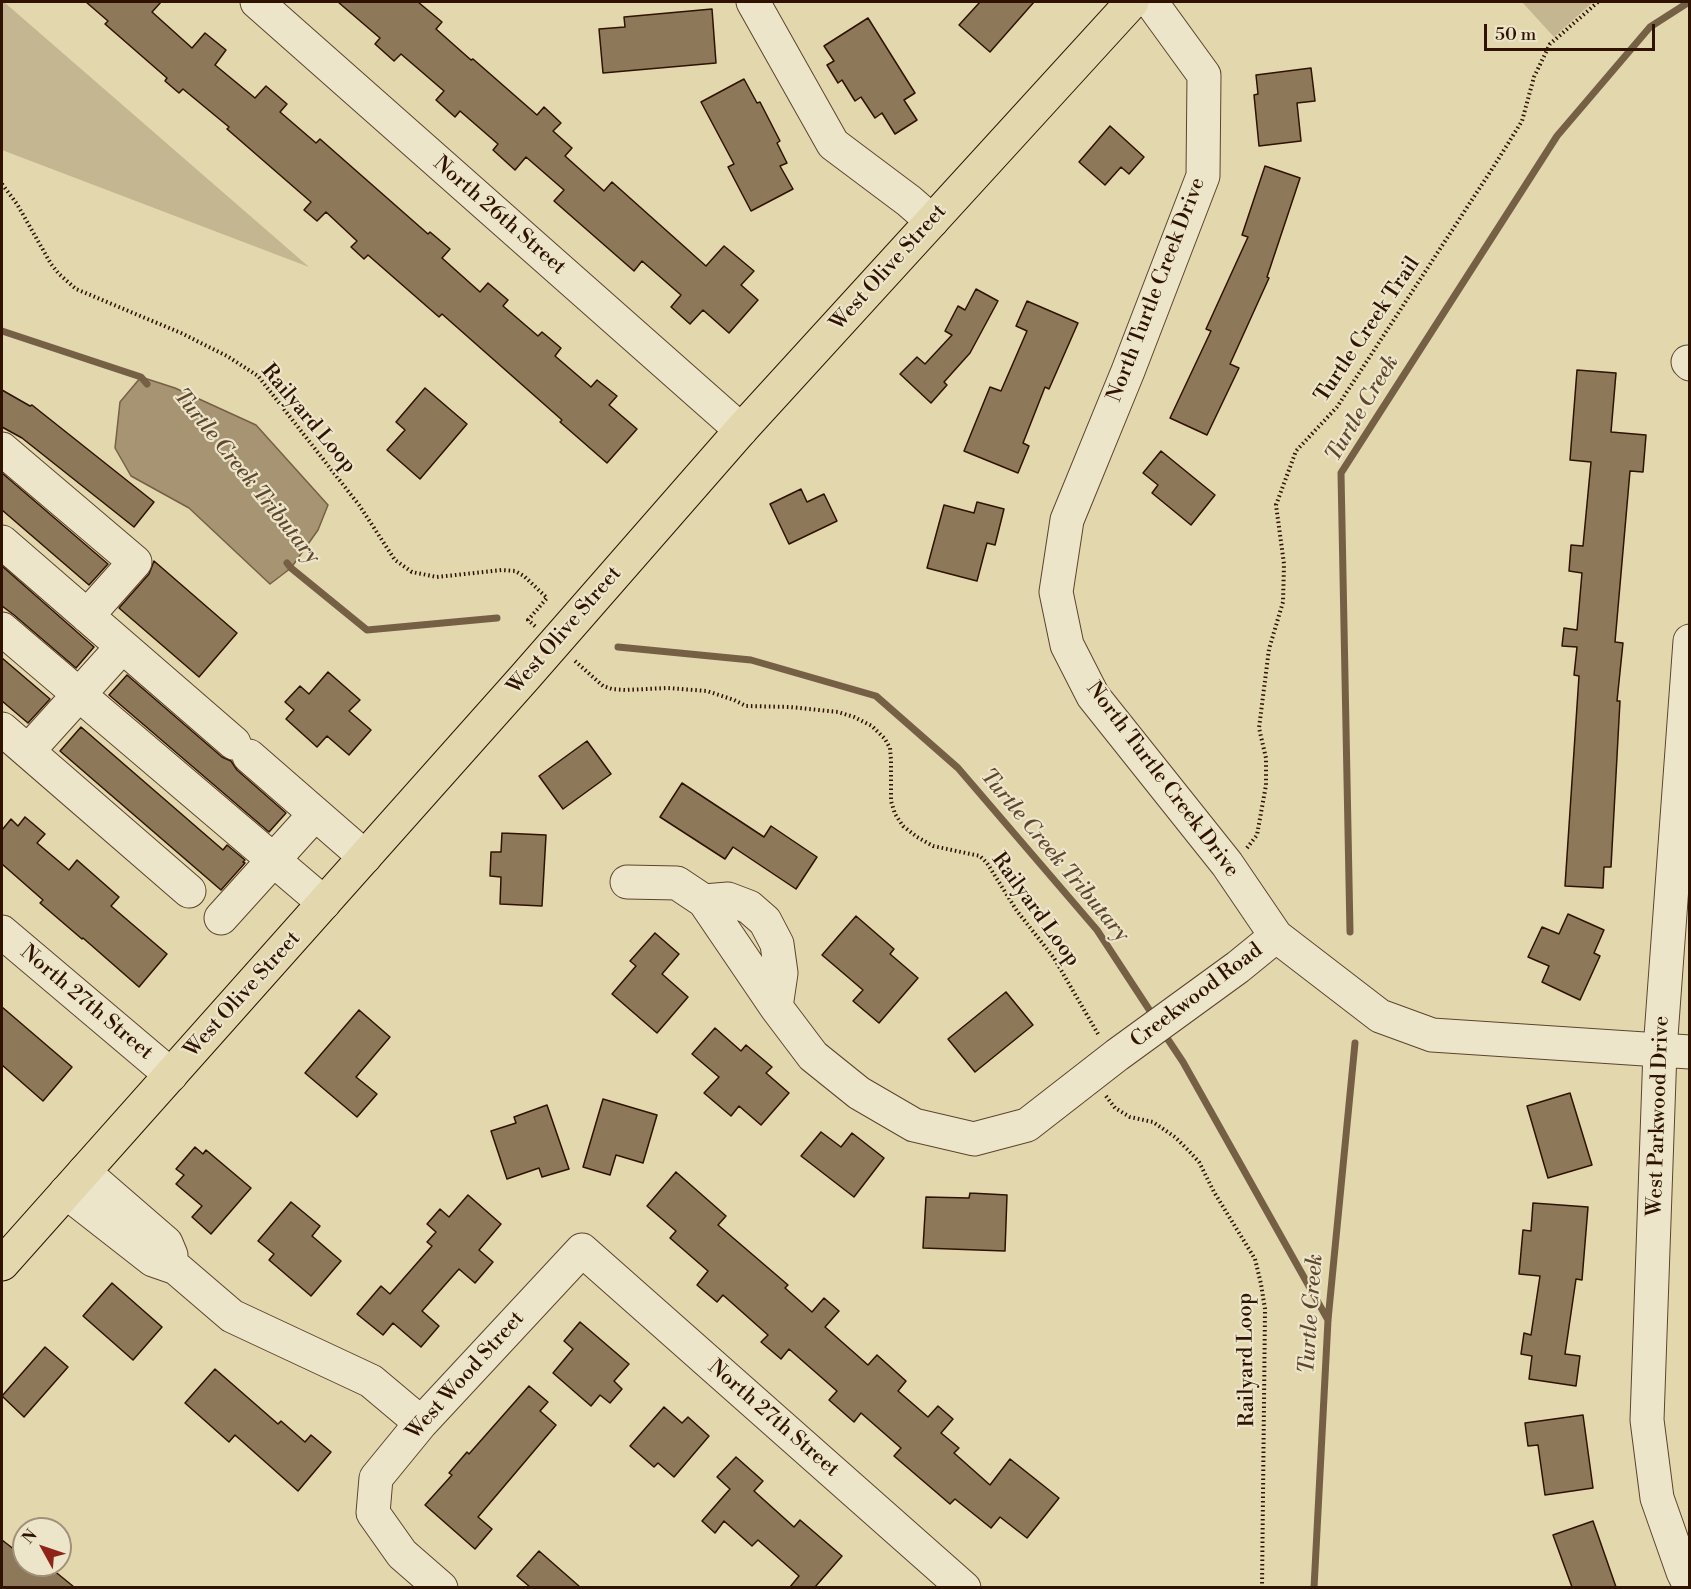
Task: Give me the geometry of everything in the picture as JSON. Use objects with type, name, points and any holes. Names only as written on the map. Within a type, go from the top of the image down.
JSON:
[{"type":"main road","name":"West Olive Street","points":[[2,1264],[741,430],[1132,2]]},
{"type":"street","name":"North 26th Street","points":[[257,2],[741,430]]},
{"type":"street","points":[[753,2],[832,144],[909,201],[932,221]]},
{"type":"street","name":"North Turtle Creek Drive","points":[[1151,2],[1204,75],[1203,176],[1067,520],[1056,592],[1067,645],[1093,696],[1227,864],[1276,936],[1380,1017],[1432,1035],[1675,1051]]},
{"type":"street","points":[[2,449],[135,562],[87,616]]},
{"type":"street","points":[[2,542],[365,857]]},
{"type":"street","points":[[2,629],[324,903]]},
{"type":"street","name":"West Parkwood Drive","points":[[1689,641],[1675,1051],[1647,1420],[1657,1498],[1689,1586]]},
{"type":"street","points":[[27,751],[122,646]]},
{"type":"street","points":[[2,729],[189,891]]},
{"type":"street","points":[[221,918],[315,814]]},
{"type":"street","name":"Creekwood Road","points":[[627,882],[677,883],[704,902],[776,1007],[813,1056],[859,1093],[914,1125],[974,1139],[1027,1125],[1108,1045],[1204,992],[1276,936]]},
{"type":"street","name":"North 27th Street","points":[[2,932],[171,1075]]},
{"type":"street","points":[[75,1182],[153,1260],[177,1268],[232,1316],[371,1381],[421,1423]]},
{"type":"street","name":"North 27th Street","points":[[582,1250],[964,1587]]},
{"type":"street","name":"West Wood Street","points":[[441,1587],[402,1554],[373,1513],[376,1478],[421,1423],[582,1250]]},
{"type":"path","name":"Turtle Creek Trail","points":[[1248,848],[1257,835],[1266,786],[1266,759],[1259,728],[1269,649],[1283,602],[1284,564],[1276,505],[1296,451],[1337,407],[1500,157],[1522,121],[1534,77],[1550,44],[1598,2]]},
{"type":"path","name":"Railyard Loop","points":[[2,184],[17,204],[58,274],[76,289],[180,333],[227,356],[258,376],[359,505],[395,560],[412,572],[437,576],[502,570],[515,571],[524,576],[548,598],[528,620]]},
{"type":"path","name":"Railyard Loop","points":[[576,662],[603,686],[612,689],[668,688],[707,691],[746,706],[823,709],[854,717],[872,726],[890,748],[891,801],[895,814],[903,826],[933,846],[980,856],[987,863],[1017,911],[1054,958],[1108,1045]]},
{"type":"path","name":"Railyard Loop","points":[[1103,1092],[1115,1108],[1130,1117],[1153,1122],[1190,1151],[1199,1162],[1214,1192],[1255,1259],[1262,1284],[1265,1309],[1262,1587]]},
{"type":"shaded area","points":[[2,2],[4,2],[309,267],[2,150]]},
{"type":"shaded area","points":[[1522,2],[1593,2],[1554,37]]},
{"type":"water","points":[[141,377],[175,388],[256,425],[328,505],[318,530],[291,568],[270,584],[189,508],[131,476],[115,448],[120,402]]},
{"type":"building","points":[[86,2],[161,2],[152,12],[192,48],[205,33],[226,50],[215,65],[255,98],[266,86],[287,104],[280,112],[316,143],[320,139],[428,234],[430,232],[450,249],[442,258],[480,292],[488,283],[508,300],[503,306],[538,336],[542,332],[561,348],[555,356],[591,387],[597,380],[617,396],[609,405],[637,429],[607,463],[442,314],[439,317],[368,255],[364,259],[351,247],[357,241],[326,212],[317,221],[304,210],[311,202],[227,129],[229,127],[183,89],[179,93],[165,81],[167,78],[105,24],[108,21]]},
{"type":"building","points":[[338,2],[418,2],[442,22],[436,29],[471,60],[473,59],[537,115],[544,107],[561,123],[553,131],[572,148],[565,156],[604,191],[612,182],[706,266],[724,246],[754,271],[741,285],[758,300],[729,333],[703,310],[690,324],[671,307],[681,295],[642,261],[634,271],[554,201],[564,190],[526,157],[515,170],[493,150],[498,144],[460,111],[455,117],[436,100],[444,91],[401,54],[394,61],[375,44],[380,38]]},
{"type":"building","points":[[980,2],[1034,2],[990,52],[959,25]]},
{"type":"building","points":[[712,9],[716,63],[603,73],[599,29],[625,27],[624,17]]},
{"type":"building","points":[[868,18],[915,93],[904,100],[917,120],[895,134],[882,113],[875,118],[861,97],[855,101],[842,80],[838,83],[827,65],[834,61],[824,46]]},
{"type":"building","points":[[1311,68],[1315,101],[1297,103],[1301,141],[1259,146],[1254,95],[1258,94],[1256,75]]},
{"type":"building","points":[[744,79],[757,103],[760,102],[780,141],[777,143],[787,163],[780,166],[793,189],[751,211],[728,167],[734,164],[701,102]]},
{"type":"building","points":[[1110,126],[1144,157],[1129,174],[1121,167],[1105,185],[1079,162]]},
{"type":"building","points":[[1265,166],[1300,178],[1267,277],[1269,278],[1230,364],[1239,368],[1207,435],[1170,418],[1211,331],[1206,329],[1248,237],[1242,235]]},
{"type":"building","points":[[976,289],[998,301],[970,353],[944,382],[947,385],[931,403],[900,374],[917,357],[925,364],[952,335],[945,331],[958,306],[965,310]]},
{"type":"building","points":[[1027,301],[1078,323],[1049,389],[1045,387],[1023,443],[1029,446],[1018,473],[964,451],[990,387],[1001,391],[1027,331],[1016,326]]},
{"type":"building","points":[[1577,370],[1616,373],[1611,432],[1646,435],[1643,472],[1630,471],[1615,642],[1623,643],[1617,701],[1620,701],[1611,867],[1604,867],[1603,888],[1565,886],[1579,676],[1574,675],[1577,647],[1562,646],[1564,628],[1577,630],[1582,573],[1569,571],[1571,545],[1583,546],[1591,462],[1570,460]]},
{"type":"building","points":[[425,388],[467,424],[420,479],[387,450],[405,430],[396,422]]},
{"type":"building","points":[[2,390],[32,405],[154,502],[134,527],[22,438],[2,427]]},
{"type":"building","points":[[1161,451],[1215,495],[1191,525],[1152,493],[1158,485],[1143,473]]},
{"type":"building","points":[[2,473],[108,564],[89,585],[2,510]]},
{"type":"building","points":[[801,489],[807,502],[824,494],[837,521],[789,544],[770,504]]},
{"type":"building","points":[[977,502],[1004,509],[995,545],[987,543],[977,581],[927,568],[944,505],[974,513]]},
{"type":"building","points":[[154,561],[237,633],[199,677],[119,608],[149,574]]},
{"type":"building","points":[[2,566],[94,647],[76,668],[2,606]]},
{"type":"building","points":[[2,658],[50,699],[28,723],[2,701]]},
{"type":"building","points":[[328,672],[360,700],[349,711],[371,730],[349,755],[327,736],[317,747],[286,719],[294,710],[285,702],[300,686],[309,694]]},
{"type":"building","points":[[127,675],[222,757],[231,761],[237,770],[286,813],[269,832],[109,695]]},
{"type":"building","points":[[81,727],[223,850],[227,845],[245,860],[243,862],[245,863],[221,890],[60,751]]},
{"type":"building","points":[[587,741],[611,774],[563,809],[539,776]]},
{"type":"building","points":[[682,783],[764,837],[771,826],[817,857],[796,889],[733,847],[725,859],[660,817]]},
{"type":"building","points":[[25,817],[45,834],[37,843],[69,870],[77,860],[119,897],[111,906],[167,954],[139,987],[40,903],[43,900],[2,864],[2,830],[11,819],[18,826]]},
{"type":"building","points":[[502,833],[546,835],[542,906],[500,904],[501,877],[490,876],[491,852],[501,852]]},
{"type":"building","points":[[1568,914],[1604,930],[1594,953],[1600,956],[1580,1000],[1542,982],[1549,966],[1528,957],[1542,927],[1559,934]]},
{"type":"building","points":[[856,916],[894,949],[890,954],[918,978],[879,1023],[853,1001],[863,990],[822,955]]},
{"type":"building","points":[[655,933],[679,954],[662,974],[688,997],[657,1033],[612,994],[636,966],[630,961]]},
{"type":"building","points":[[1006,992],[1033,1025],[975,1072],[948,1039]]},
{"type":"building","points":[[2,1007],[72,1067],[43,1101],[2,1065]]},
{"type":"building","points":[[359,1010],[390,1037],[356,1077],[377,1094],[357,1117],[305,1073]]},
{"type":"building","points":[[715,1028],[741,1051],[746,1045],[772,1067],[766,1073],[789,1093],[761,1125],[739,1106],[731,1116],[704,1093],[719,1077],[692,1054]]},
{"type":"building","points":[[1570,1093],[1592,1165],[1548,1178],[1527,1106]]},
{"type":"building","points":[[603,1099],[657,1115],[643,1163],[616,1155],[610,1175],[583,1167]]},
{"type":"building","points":[[547,1105],[569,1169],[542,1177],[539,1168],[507,1179],[491,1131],[516,1123],[514,1117]]},
{"type":"building","points":[[821,1132],[841,1147],[852,1133],[884,1158],[854,1197],[801,1156]]},
{"type":"building","points":[[195,1147],[203,1154],[206,1150],[251,1188],[211,1234],[192,1217],[202,1206],[176,1184],[184,1175],[176,1169]]},
{"type":"building","points":[[676,1172],[726,1216],[718,1225],[788,1285],[785,1288],[812,1312],[824,1298],[839,1311],[825,1327],[868,1365],[877,1355],[906,1381],[898,1391],[928,1417],[938,1406],[953,1419],[941,1433],[959,1448],[954,1453],[990,1485],[1010,1459],[1059,1498],[1027,1538],[1000,1517],[991,1528],[955,1499],[950,1504],[894,1456],[901,1448],[861,1413],[854,1422],[829,1400],[837,1391],[789,1349],[781,1359],[761,1342],[768,1335],[723,1295],[717,1302],[697,1285],[708,1271],[670,1238],[676,1231],[647,1206]]},
{"type":"building","points":[[970,1193],[1007,1195],[1005,1251],[923,1248],[926,1197],[969,1198]]},
{"type":"building","points":[[468,1195],[501,1224],[479,1250],[493,1262],[475,1283],[459,1269],[422,1311],[439,1326],[421,1347],[393,1323],[383,1335],[357,1314],[381,1286],[390,1294],[432,1246],[427,1242],[436,1232],[427,1224],[440,1209],[449,1217]]},
{"type":"building","points":[[291,1202],[320,1226],[312,1236],[341,1261],[311,1296],[269,1260],[274,1254],[258,1241]]},
{"type":"building","points":[[1533,1203],[1588,1207],[1582,1280],[1576,1279],[1565,1354],[1580,1356],[1576,1386],[1529,1379],[1532,1356],[1521,1354],[1524,1333],[1531,1335],[1540,1276],[1519,1274],[1523,1230],[1531,1231]]},
{"type":"building","points":[[112,1283],[162,1327],[133,1360],[83,1316]]},
{"type":"building","points":[[580,1322],[629,1364],[614,1381],[622,1389],[610,1403],[600,1395],[591,1406],[553,1373],[573,1349],[564,1341]]},
{"type":"building","points":[[45,1347],[68,1367],[24,1417],[2,1396]]},
{"type":"building","points":[[215,1369],[278,1424],[281,1421],[305,1442],[311,1435],[331,1452],[298,1491],[235,1435],[229,1442],[185,1403]]},
{"type":"building","points":[[529,1386],[548,1402],[540,1411],[556,1425],[478,1517],[492,1529],[475,1549],[425,1505],[452,1475],[449,1473],[467,1452],[469,1454]]},
{"type":"building","points":[[664,1407],[682,1423],[688,1417],[709,1436],[674,1477],[658,1463],[654,1467],[630,1446]]},
{"type":"building","points":[[1583,1415],[1593,1488],[1545,1495],[1538,1445],[1528,1446],[1525,1423]]},
{"type":"building","points":[[736,1457],[763,1481],[754,1491],[794,1527],[800,1520],[842,1556],[815,1587],[790,1587],[799,1576],[758,1540],[752,1546],[724,1521],[715,1533],[702,1521],[730,1489],[717,1477]]},
{"type":"building","points":[[1593,1521],[1616,1587],[1572,1587],[1553,1535]]},
{"type":"building","points":[[2,1540],[12,1548],[12,1577],[62,1577],[74,1587],[2,1587]]},
{"type":"building","points":[[539,1551],[580,1587],[530,1587],[517,1576]]},
{"type":"waterway","name":"Turtle Creek","points":[[1350,932],[1341,473],[1557,136],[1650,27],[1689,2]]},
{"type":"waterway","name":"Turtle Creek Tributary","points":[[2,331],[141,377],[147,384]]},
{"type":"waterway","name":"Turtle Creek Tributary","points":[[287,563],[367,630],[497,618]]},
{"type":"waterway","name":"Turtle Creek Tributary","points":[[618,647],[751,660],[876,696],[958,768],[1097,930],[1154,1017]]},
{"type":"waterway","name":"Turtle Creek Tributary","points":[[1163,1032],[1183,1062],[1328,1320]]},
{"type":"waterway","name":"Turtle Creek Tributary","points":[[1314,1588],[1328,1320],[1355,1043]]}]
